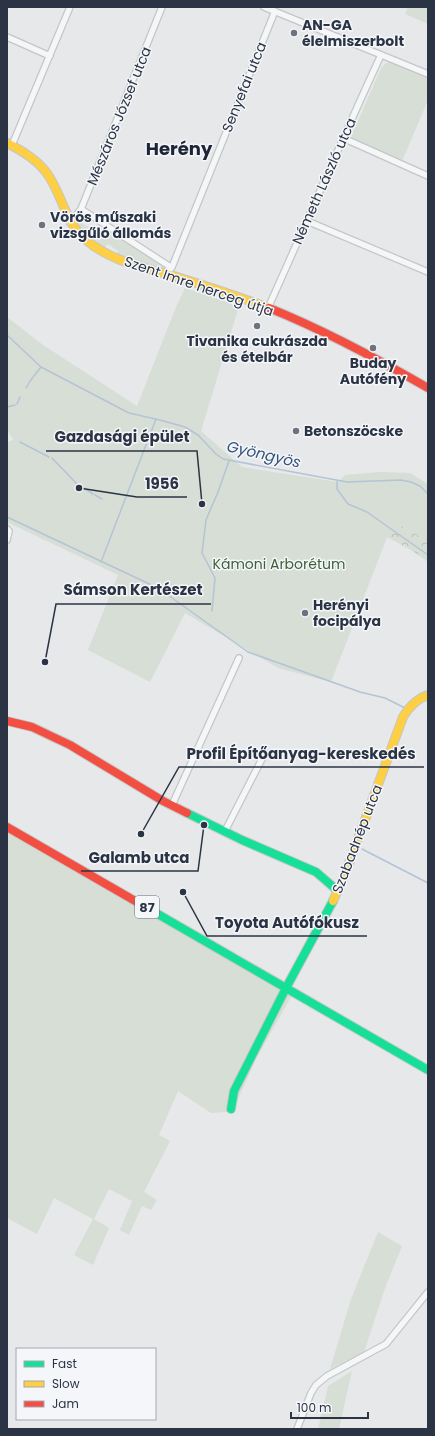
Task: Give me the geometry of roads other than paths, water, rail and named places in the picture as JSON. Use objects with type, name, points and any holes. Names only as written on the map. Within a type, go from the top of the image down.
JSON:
[{"type":"main road","name":"Szent Imre herceg útja","points":[[9,144],[32,158],[45,171],[70,223],[87,241],[113,256],[133,264],[170,270],[268,308],[338,338],[428,388]]},
{"type":"main road","name":"Szabadnép utca","points":[[231,1109],[234,1091],[286,988],[326,916],[338,891],[403,717],[411,705],[417,700],[428,695]]},
{"type":"main road","points":[[7,721],[32,727],[70,745],[172,805],[225,831],[316,872],[338,891]]},
{"type":"main road","name":"87","points":[[7,828],[427,1070]]},
{"type":"street","points":[[9,144],[50,56],[70,7]]},
{"type":"street","name":"Mészáros József utca","points":[[70,223],[81,209],[162,7]]},
{"type":"street","points":[[264,7],[428,74]]},
{"type":"street","name":"Senyefai utca","points":[[170,270],[275,12]]},
{"type":"street","points":[[7,37],[50,56]]},
{"type":"street","name":"Németh László utca","points":[[268,308],[342,138],[381,54]]},
{"type":"street","points":[[342,138],[428,176]]},
{"type":"street","name":"Szent Imre herceg útja","points":[[81,209],[169,266],[170,270]]},
{"type":"street","points":[[307,221],[428,272]]},
{"type":"street","points":[[7,540],[8,530]]},
{"type":"street","points":[[172,805],[239,658]]},
{"type":"street","points":[[225,831],[265,753]]},
{"type":"street","points":[[297,1429],[311,1393],[316,1385],[327,1376],[386,1344],[428,1292]]},
{"type":"waterway","name":"Gyöngyös","points":[[7,335],[41,367],[129,413],[185,427],[198,435],[216,454],[223,459],[347,482],[401,480],[420,486],[428,494]]},
{"type":"waterway","points":[[34,376],[41,367]]},
{"type":"waterway","points":[[26,388],[30,381]]},
{"type":"waterway","points":[[17,404],[20,397]]},
{"type":"waterway","points":[[7,407],[15,405]]},
{"type":"waterway","points":[[101,562],[156,419]]},
{"type":"waterway","points":[[20,442],[49,457]]},
{"type":"waterway","points":[[52,458],[77,484]]},
{"type":"waterway","points":[[212,611],[215,578],[202,553],[206,520],[229,461]]},
{"type":"waterway","points":[[337,480],[337,489],[348,504],[367,512],[428,555]]},
{"type":"waterway","points":[[79,485],[93,494]]},
{"type":"waterway","points":[[95,495],[102,499]]},
{"type":"waterway","points":[[7,517],[158,588],[248,652],[360,692],[385,698],[405,708]]},
{"type":"waterway","points":[[362,849],[428,883]]},
{"type":"place","name":"AN-GA élelmiszerbolt","points":[[294,33]]},
{"type":"place","name":"Vörös műszaki vizsgűló állomás","points":[[42,225]]},
{"type":"place","name":"Tivanika cukrászda és ételbár","points":[[257,326]]},
{"type":"place","name":"Buday Autófény","points":[[373,348]]},
{"type":"place","name":"Betonszöcske","points":[[296,431]]},
{"type":"place","name":"1956","points":[[79,488]]},
{"type":"place","name":"Gazdasági épület","points":[[202,504]]},
{"type":"place","name":"Herényi focipálya","points":[[305,613]]},
{"type":"place","name":"Sámson Kertészet","points":[[45,662]]},
{"type":"place","name":"Galamb utca","points":[[204,825]]},
{"type":"place","name":"Profil Építőanyag-kereskedés","points":[[141,834]]},
{"type":"place","name":"Toyota Autófókusz","points":[[183,892]]},
{"type":"district","name":"Herény","points":[[179,148]]},
{"type":"park label","name":"Kámoni Arborétum","points":[[279,564]]}]
